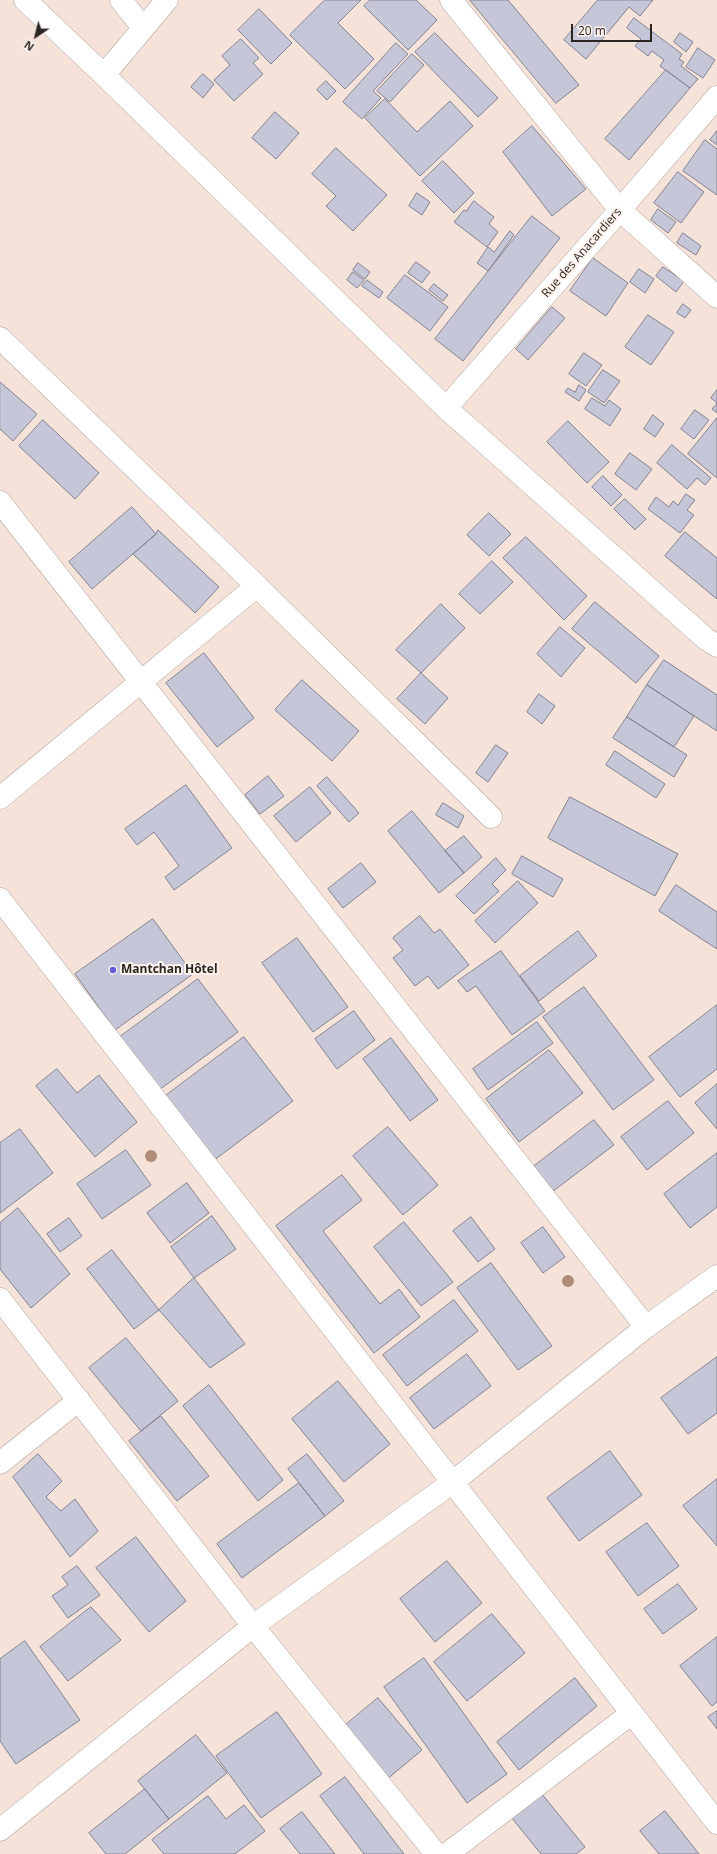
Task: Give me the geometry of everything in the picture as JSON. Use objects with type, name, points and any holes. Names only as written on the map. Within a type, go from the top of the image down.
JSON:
[{"type":"street","points":[[25,0],[446,408],[706,640],[717,646]]},
{"type":"street","points":[[121,0],[143,28]]},
{"type":"street","points":[[104,75],[167,0]]},
{"type":"street","points":[[451,0],[620,210],[717,297]]},
{"type":"street","name":"Rue des Anacardiers","points":[[446,408],[717,97]]},
{"type":"street","points":[[0,338],[257,586],[491,816]]},
{"type":"street","points":[[0,502],[646,1327]]},
{"type":"street","points":[[0,798],[257,586]]},
{"type":"street","points":[[0,899],[717,1823]]},
{"type":"street","points":[[0,1830],[253,1626],[453,1482],[646,1327],[717,1276]]},
{"type":"street","points":[[0,1299],[253,1626],[436,1854]]},
{"type":"street","points":[[0,1463],[79,1400]]},
{"type":"street","points":[[447,1854],[632,1713]]},
{"type":"building","points":[[325,0],[361,0],[338,23],[374,59],[345,89],[290,35]]},
{"type":"building","points":[[370,0],[416,0],[437,20],[408,50],[364,6]]},
{"type":"building","points":[[470,0],[508,0],[579,85],[556,103]]},
{"type":"building","points":[[598,0],[653,0],[640,16],[629,7],[586,59],[564,40]]},
{"type":"building","points":[[259,9],[292,43],[271,64],[238,30]]},
{"type":"building","points":[[634,18],[682,54],[679,59],[684,62],[681,66],[698,79],[690,88],[660,66],[664,60],[652,51],[648,56],[635,46],[641,39],[627,28]]},
{"type":"building","points":[[435,33],[498,98],[478,117],[415,52]]},
{"type":"building","points":[[680,33],[693,42],[686,52],[674,42]]},
{"type":"building","points":[[241,39],[259,58],[253,63],[263,74],[234,101],[214,80],[230,65],[222,56]]},
{"type":"building","points":[[396,43],[408,54],[373,91],[381,98],[362,119],[343,102]]},
{"type":"building","points":[[698,48],[715,60],[703,78],[686,67]]},
{"type":"building","points":[[412,54],[424,65],[390,102],[377,91]]},
{"type":"building","points":[[666,70],[690,88],[629,160],[605,139]]},
{"type":"building","points":[[203,74],[214,84],[203,98],[191,87]]},
{"type":"building","points":[[326,81],[336,91],[327,100],[317,90]]},
{"type":"building","points":[[385,99],[417,132],[450,101],[473,126],[420,176],[365,118]]},
{"type":"building","points":[[275,112],[299,133],[276,159],[252,138]]},
{"type":"building","points":[[532,126],[586,189],[552,216],[503,152]]},
{"type":"building","points":[[717,131],[717,145],[710,140]]},
{"type":"building","points":[[705,140],[717,149],[717,195],[683,171]]},
{"type":"building","points":[[336,148],[387,195],[353,231],[326,206],[336,196],[312,174]]},
{"type":"building","points":[[443,161],[474,193],[454,213],[422,181]]},
{"type":"building","points":[[678,172],[704,192],[681,223],[654,203]]},
{"type":"building","points":[[417,193],[430,202],[422,215],[409,206]]},
{"type":"building","points":[[474,201],[494,217],[489,224],[498,232],[487,247],[454,222]]},
{"type":"building","points":[[658,209],[676,222],[668,233],[651,220]]},
{"type":"building","points":[[532,216],[560,238],[463,361],[435,339]]},
{"type":"building","points":[[510,231],[514,235],[488,271],[477,263],[488,247],[494,252]]},
{"type":"building","points":[[683,233],[701,246],[696,255],[677,243]]},
{"type":"building","points":[[593,258],[628,283],[606,316],[570,291]]},
{"type":"building","points":[[416,262],[430,272],[422,283],[408,273]]},
{"type":"building","points":[[358,263],[370,272],[365,279],[353,270]]},
{"type":"building","points":[[663,267],[684,281],[676,292],[656,276]]},
{"type":"building","points":[[639,269],[654,279],[645,293],[630,282]]},
{"type":"building","points":[[353,272],[364,280],[357,288],[347,280]]},
{"type":"building","points":[[405,275],[448,307],[430,331],[387,298]]},
{"type":"building","points":[[367,280],[383,292],[379,298],[362,286]]},
{"type":"building","points":[[434,284],[448,295],[443,301],[429,290]]},
{"type":"building","points":[[683,304],[691,310],[685,318],[677,313]]},
{"type":"building","points":[[552,307],[565,318],[528,360],[516,349]]},
{"type":"building","points":[[648,315],[674,332],[651,365],[625,347]]},
{"type":"building","points":[[584,353],[602,365],[586,386],[569,374]]},
{"type":"building","points":[[603,370],[620,381],[604,403],[588,392]]},
{"type":"building","points":[[0,382],[37,414],[13,441],[0,429]]},
{"type":"building","points":[[579,385],[586,390],[579,401],[565,392],[568,388],[575,392]]},
{"type":"building","points":[[717,390],[717,403],[711,398]]},
{"type":"building","points":[[592,398],[605,406],[609,400],[621,409],[610,426],[585,409]]},
{"type":"building","points":[[717,403],[717,413],[712,409]]},
{"type":"building","points":[[695,410],[709,420],[694,439],[681,429]]},
{"type":"building","points":[[653,415],[664,424],[655,437],[644,429]]},
{"type":"building","points":[[717,418],[717,478],[688,454]]},
{"type":"building","points":[[43,420],[99,473],[75,499],[19,446]]},
{"type":"building","points":[[568,421],[609,462],[587,483],[547,442]]},
{"type":"building","points":[[672,445],[711,478],[705,485],[697,478],[687,489],[657,463]]},
{"type":"building","points":[[630,453],[652,469],[636,490],[615,474]]},
{"type":"building","points":[[603,476],[622,495],[611,506],[592,487]]},
{"type":"building","points":[[686,494],[695,500],[687,510],[694,515],[680,533],[648,509],[656,497],[669,507],[673,501],[678,505]]},
{"type":"building","points":[[625,499],[646,519],[635,530],[614,509]]},
{"type":"building","points":[[132,507],[156,534],[92,589],[69,562]]},
{"type":"building","points":[[489,513],[511,534],[489,556],[467,535]]},
{"type":"building","points":[[158,530],[219,587],[195,613],[133,554],[156,534]]},
{"type":"building","points":[[685,532],[717,558],[717,599],[665,556]]},
{"type":"building","points":[[526,537],[587,596],[564,620],[503,558]]},
{"type":"building","points":[[492,561],[513,582],[480,614],[459,594]]},
{"type":"building","points":[[595,602],[659,656],[636,683],[572,629]]},
{"type":"building","points":[[441,604],[465,628],[421,673],[396,650]]},
{"type":"building","points":[[560,627],[585,648],[561,677],[537,654]]},
{"type":"building","points":[[204,653],[254,718],[217,747],[166,683]]},
{"type":"building","points":[[664,660],[717,695],[717,731],[647,685]]},
{"type":"building","points":[[421,673],[448,698],[425,724],[397,699]]},
{"type":"building","points":[[302,680],[359,731],[332,761],[275,710]]},
{"type":"building","points":[[647,685],[694,716],[674,747],[627,717]]},
{"type":"building","points":[[539,694],[555,706],[542,724],[527,712]]},
{"type":"building","points":[[627,717],[687,755],[674,777],[613,738]]},
{"type":"building","points":[[496,745],[508,753],[488,782],[476,773]]},
{"type":"building","points":[[615,751],[665,784],[656,798],[606,765]]},
{"type":"building","points":[[268,776],[284,796],[260,814],[245,795]]},
{"type":"building","points":[[327,777],[359,813],[349,822],[317,786]]},
{"type":"building","points":[[186,785],[232,848],[174,890],[165,877],[179,866],[154,832],[137,845],[125,829]]},
{"type":"building","points":[[310,787],[331,813],[296,842],[274,816]]},
{"type":"building","points":[[570,797],[678,854],[655,896],[548,838]]},
{"type":"building","points":[[443,803],[464,816],[458,828],[436,815]]},
{"type":"building","points":[[412,811],[464,873],[439,893],[388,831]]},
{"type":"building","points":[[464,836],[482,857],[464,873],[445,851]]},
{"type":"building","points":[[522,856],[563,879],[553,897],[512,874]]},
{"type":"building","points":[[496,858],[506,870],[492,884],[499,891],[474,914],[456,896]]},
{"type":"building","points":[[361,863],[376,882],[343,908],[328,889]]},
{"type":"building","points":[[518,881],[538,903],[495,943],[475,921]]},
{"type":"building","points":[[676,885],[717,912],[717,949],[659,911]]},
{"type":"building","points":[[420,916],[434,933],[440,929],[469,965],[438,989],[428,976],[415,986],[393,958],[403,950],[393,938]]},
{"type":"building","points":[[153,919],[193,974],[115,1030],[75,974]]},
{"type":"building","points":[[578,931],[597,956],[539,1001],[520,976]]},
{"type":"building","points":[[297,938],[348,1007],[313,1032],[262,963]]},
{"type":"building","points":[[501,951],[545,1011],[512,1035],[476,986],[467,992],[458,981]]},
{"type":"building","points":[[198,979],[238,1032],[159,1090],[120,1037]]},
{"type":"building","points":[[584,987],[654,1080],[613,1110],[543,1017]]},
{"type":"building","points":[[717,1005],[717,1069],[680,1097],[649,1057]]},
{"type":"building","points":[[354,1011],[375,1040],[337,1069],[315,1039]]},
{"type":"building","points":[[537,1022],[553,1043],[488,1090],[473,1069]]},
{"type":"building","points":[[244,1037],[293,1101],[213,1161],[164,1097]]},
{"type":"building","points":[[391,1038],[438,1100],[410,1121],[363,1059]]},
{"type":"building","points":[[549,1050],[583,1093],[519,1142],[486,1099]]},
{"type":"building","points":[[57,1069],[77,1093],[99,1075],[137,1122],[95,1157],[36,1086]]},
{"type":"building","points":[[717,1084],[717,1129],[695,1103]]},
{"type":"building","points":[[668,1101],[694,1133],[647,1170],[621,1137]]},
{"type":"building","points":[[594,1120],[614,1145],[552,1192],[533,1167]]},
{"type":"building","points":[[388,1127],[438,1185],[403,1215],[353,1156]]},
{"type":"building","points":[[20,1129],[53,1173],[0,1213],[0,1143]]},
{"type":"building","points":[[126,1150],[151,1185],[102,1219],[77,1184]]},
{"type":"building","points":[[717,1153],[717,1207],[690,1228],[664,1194]]},
{"type":"building","points":[[342,1175],[362,1200],[323,1231],[380,1304],[399,1289],[420,1317],[374,1353],[276,1226]]},
{"type":"building","points":[[187,1183],[209,1213],[170,1243],[147,1213]]},
{"type":"building","points":[[18,1208],[70,1274],[31,1308],[0,1269],[0,1223]]},
{"type":"building","points":[[212,1216],[236,1249],[194,1278],[171,1247]]},
{"type":"building","points":[[471,1217],[495,1249],[478,1262],[453,1231]]},
{"type":"building","points":[[69,1218],[82,1236],[60,1252],[47,1234]]},
{"type":"building","points":[[404,1222],[453,1282],[421,1306],[374,1247]]},
{"type":"building","points":[[543,1227],[565,1257],[543,1273],[521,1243]]},
{"type":"building","points":[[112,1250],[159,1310],[134,1329],[87,1269]]},
{"type":"building","points":[[491,1263],[552,1346],[518,1370],[457,1288]]},
{"type":"building","points":[[194,1278],[245,1344],[210,1368],[159,1310]]},
{"type":"building","points":[[454,1300],[478,1331],[407,1386],[383,1355]]},
{"type":"building","points":[[126,1338],[178,1401],[141,1431],[89,1368]]},
{"type":"building","points":[[467,1354],[491,1386],[434,1429],[410,1398]]},
{"type":"building","points":[[717,1357],[717,1413],[688,1434],[661,1398]]},
{"type":"building","points":[[338,1381],[390,1444],[344,1482],[292,1419]]},
{"type":"building","points":[[209,1385],[283,1480],[258,1501],[183,1406]]},
{"type":"building","points":[[161,1416],[209,1476],[177,1501],[129,1441]]},
{"type":"building","points":[[610,1451],[642,1495],[579,1541],[547,1498]]},
{"type":"building","points":[[38,1454],[62,1481],[46,1497],[61,1511],[75,1499],[98,1531],[70,1557],[13,1477]]},
{"type":"building","points":[[307,1454],[344,1501],[325,1516],[288,1469]]},
{"type":"building","points":[[717,1479],[717,1546],[683,1506]]},
{"type":"building","points":[[299,1483],[325,1516],[242,1578],[217,1544]]},
{"type":"building","points":[[647,1523],[679,1566],[638,1596],[606,1552]]},
{"type":"building","points":[[136,1537],[186,1601],[149,1632],[96,1568]]},
{"type":"building","points":[[447,1561],[482,1603],[435,1642],[400,1599]]},
{"type":"building","points":[[77,1566],[100,1595],[68,1618],[52,1596],[68,1585],[62,1577]]},
{"type":"building","points":[[678,1584],[697,1609],[663,1634],[644,1609]]},
{"type":"building","points":[[91,1607],[121,1640],[68,1681],[40,1647]]},
{"type":"building","points":[[492,1614],[525,1653],[467,1701],[434,1662]]},
{"type":"building","points":[[717,1637],[717,1702],[712,1706],[680,1666]]},
{"type":"building","points":[[25,1641],[80,1720],[16,1764],[0,1741],[0,1659]]},
{"type":"building","points":[[424,1658],[507,1774],[467,1803],[384,1687]]},
{"type":"building","points":[[575,1678],[597,1706],[519,1770],[497,1742]]},
{"type":"building","points":[[378,1698],[422,1750],[386,1780],[342,1728]]},
{"type":"building","points":[[717,1711],[717,1729],[708,1717]]},
{"type":"building","points":[[277,1712],[322,1774],[261,1818],[216,1756]]},
{"type":"building","points":[[196,1735],[227,1773],[169,1819],[138,1781]]},
{"type":"building","points":[[345,1777],[404,1854],[364,1854],[320,1796]]},
{"type":"building","points":[[145,1789],[169,1819],[125,1854],[106,1854],[89,1833]]},
{"type":"building","points":[[541,1793],[585,1847],[576,1854],[541,1854],[511,1817]]},
{"type":"building","points":[[208,1796],[226,1819],[244,1805],[265,1831],[235,1854],[164,1854],[152,1840]]},
{"type":"building","points":[[665,1811],[699,1854],[659,1854],[640,1831]]},
{"type":"building","points":[[302,1812],[335,1854],[300,1854],[280,1829]]},
{"type":"place","name":"Mantchan Hôtel","points":[[113,970]]}]
